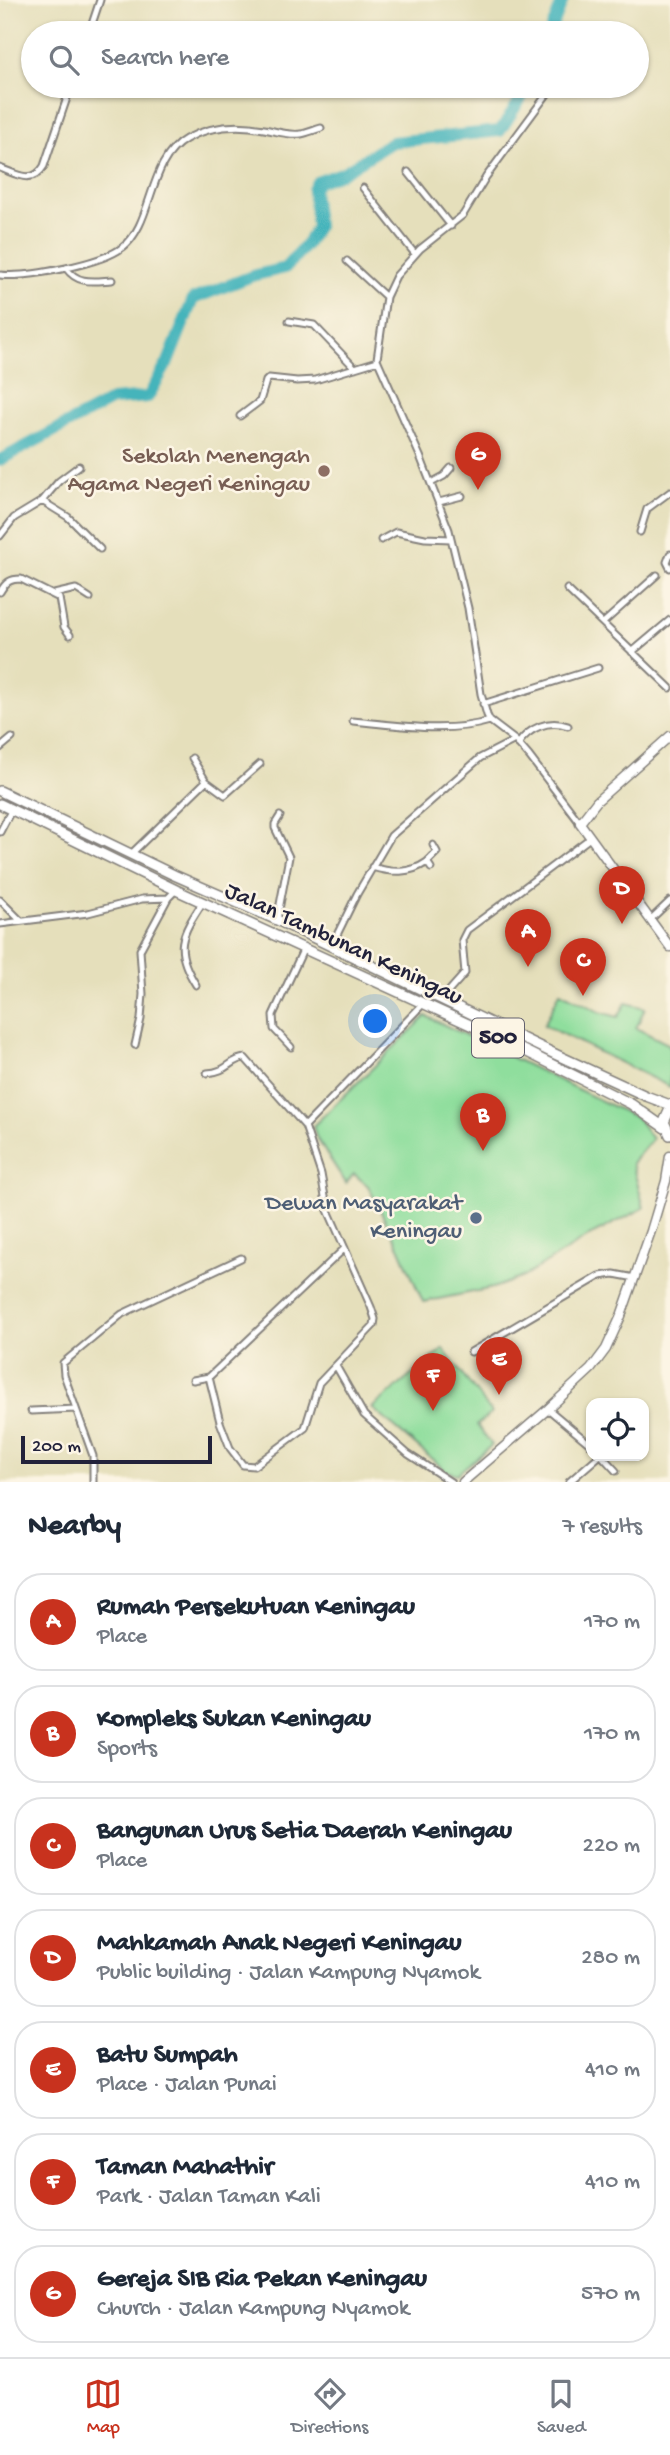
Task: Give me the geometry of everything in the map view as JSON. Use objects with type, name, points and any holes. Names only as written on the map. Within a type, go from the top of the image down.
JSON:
[{"type":"main road","name":"Jalan Tambunan Keningau","points":[[0,791],[670,1107]]},
{"type":"main road","name":"Jalan Tambunan Keningau","points":[[0,804],[176,890],[424,1003],[631,1104],[668,1132]]},
{"type":"main road","name":"500","points":[[668,1132],[665,1116],[670,1107]]},
{"type":"street","points":[[93,21],[100,0]]},
{"type":"street","points":[[0,168],[27,177],[40,173],[67,98]]},
{"type":"street","points":[[544,98],[486,177],[467,211],[452,226],[427,242],[396,276],[386,297],[378,361],[439,502],[451,539],[473,629],[483,704],[490,721],[516,742],[580,823],[670,947]]},
{"type":"street","points":[[0,275],[17,277],[66,268],[115,252],[129,242],[138,228],[165,162],[182,141],[229,126],[296,134],[321,128]]},
{"type":"street","points":[[408,172],[452,226]]},
{"type":"street","points":[[363,188],[415,254]]},
{"type":"street","points":[[347,261],[386,297]]},
{"type":"street","points":[[66,268],[74,277],[83,281],[112,281]]},
{"type":"street","points":[[289,321],[314,325],[355,368]]},
{"type":"street","points":[[240,416],[260,401],[268,378],[305,381],[378,361]]},
{"type":"street","points":[[0,536],[14,518],[42,501],[59,481],[79,466]]},
{"type":"street","points":[[431,483],[452,468]]},
{"type":"street","points":[[640,531],[648,509],[670,492]]},
{"type":"street","points":[[439,502],[462,496]]},
{"type":"street","points":[[42,501],[68,517],[100,549]]},
{"type":"street","points":[[381,540],[396,532],[425,538],[451,539]]},
{"type":"street","points":[[670,554],[667,562],[670,568]]},
{"type":"street","points":[[603,623],[657,575]]},
{"type":"street","points":[[0,592],[8,581],[22,579],[54,594],[59,598],[64,627],[70,635]]},
{"type":"street","points":[[54,594],[76,589],[90,598]]},
{"type":"street","points":[[567,589],[670,688]]},
{"type":"street","points":[[632,652],[670,620]]},
{"type":"street","points":[[483,704],[598,668]]},
{"type":"street","points":[[353,721],[444,728],[468,727],[490,721]]},
{"type":"street","points":[[331,947],[391,836],[414,813],[480,758],[550,723],[568,726]]},
{"type":"street","points":[[580,823],[597,801],[670,736]]},
{"type":"street","points":[[0,748],[12,738]]},
{"type":"street","points":[[192,758],[206,780],[225,795],[260,764]]},
{"type":"street","points":[[131,854],[206,780]]},
{"type":"street","points":[[0,832],[12,809]]},
{"type":"street","points":[[277,920],[289,857],[275,828],[280,816]]},
{"type":"street","points":[[440,1000],[465,973],[462,940],[467,929],[590,838]]},
{"type":"street","points":[[372,867],[387,872],[404,872],[429,865],[438,852],[433,845]]},
{"type":"street","points":[[135,1045],[144,993],[140,950],[168,898],[176,890]]},
{"type":"street","points":[[0,924],[88,914],[142,899],[168,898]]},
{"type":"street","points":[[0,900],[21,921]]},
{"type":"street","points":[[650,920],[670,901]]},
{"type":"street","points":[[196,985],[184,963],[182,939],[203,902]]},
{"type":"street","points":[[291,1047],[274,1029],[273,1015],[304,948]]},
{"type":"street","points":[[305,1126],[424,1003]]},
{"type":"street","points":[[207,1073],[223,1070],[238,1059],[245,1058],[305,1126],[321,1174],[327,1208],[375,1322],[319,1383],[304,1428],[268,1458],[248,1467],[239,1462],[230,1448],[220,1422],[209,1377]]},
{"type":"street","points":[[463,1482],[548,1409],[591,1369],[606,1349],[635,1278],[668,1177],[670,1156]]},
{"type":"street","points":[[193,1380],[209,1377],[345,1248]]},
{"type":"street","points":[[93,1482],[93,1455],[64,1375],[65,1361],[122,1314],[241,1258]]},
{"type":"street","points":[[471,1352],[607,1274],[635,1278]]},
{"type":"street","points":[[335,1366],[364,1415],[408,1454],[451,1482]]},
{"type":"street","points":[[31,1411],[76,1409]]},
{"type":"street","points":[[548,1409],[586,1441]]},
{"type":"street","points":[[569,1482],[594,1461]]},
{"type":"street","points":[[605,1461],[616,1471]]},
{"type":"green space","points":[[560,992],[600,1012],[618,1017],[626,1003],[645,1008],[636,1028],[670,1045],[670,1087],[544,1025]]},
{"type":"green space","points":[[426,1016],[637,1118],[652,1139],[632,1163],[644,1208],[593,1234],[523,1277],[493,1288],[423,1302],[368,1186],[354,1174],[346,1183],[317,1139],[313,1126]]},
{"type":"green space","points":[[443,1349],[492,1413],[477,1425],[492,1445],[457,1474],[446,1471],[372,1408]]},
{"type":"waterway","points":[[555,21],[563,0]]},
{"type":"waterway","points":[[0,460],[112,400],[148,397],[168,362],[193,299],[252,276],[285,268],[305,246],[317,227],[313,190],[317,182],[342,173],[392,142],[500,131],[521,98]]},
{"type":"place","name":"Sekolah Menengah Agama Negeri Keningau","points":[[324,471]]},
{"type":"place","name":"Gereja SIB Ria Pekan Keningau","points":[[478,490]]},
{"type":"place","name":"Mahkamah Anak Negeri Keningau","points":[[622,924]]},
{"type":"place","name":"Rumah Persekutuan Keningau","points":[[528,967]]},
{"type":"place","name":"Bangunan Urus Setia Daerah Keningau","points":[[583,996]]},
{"type":"place","name":"Kompleks Sukan Keningau","points":[[483,1151]]},
{"type":"place","name":"Dewan Masyarakat Keningau","points":[[476,1218]]},
{"type":"place","name":"Batu Sumpah","points":[[499,1395]]},
{"type":"place","name":"Taman Mahathir","points":[[433,1411]]}]
